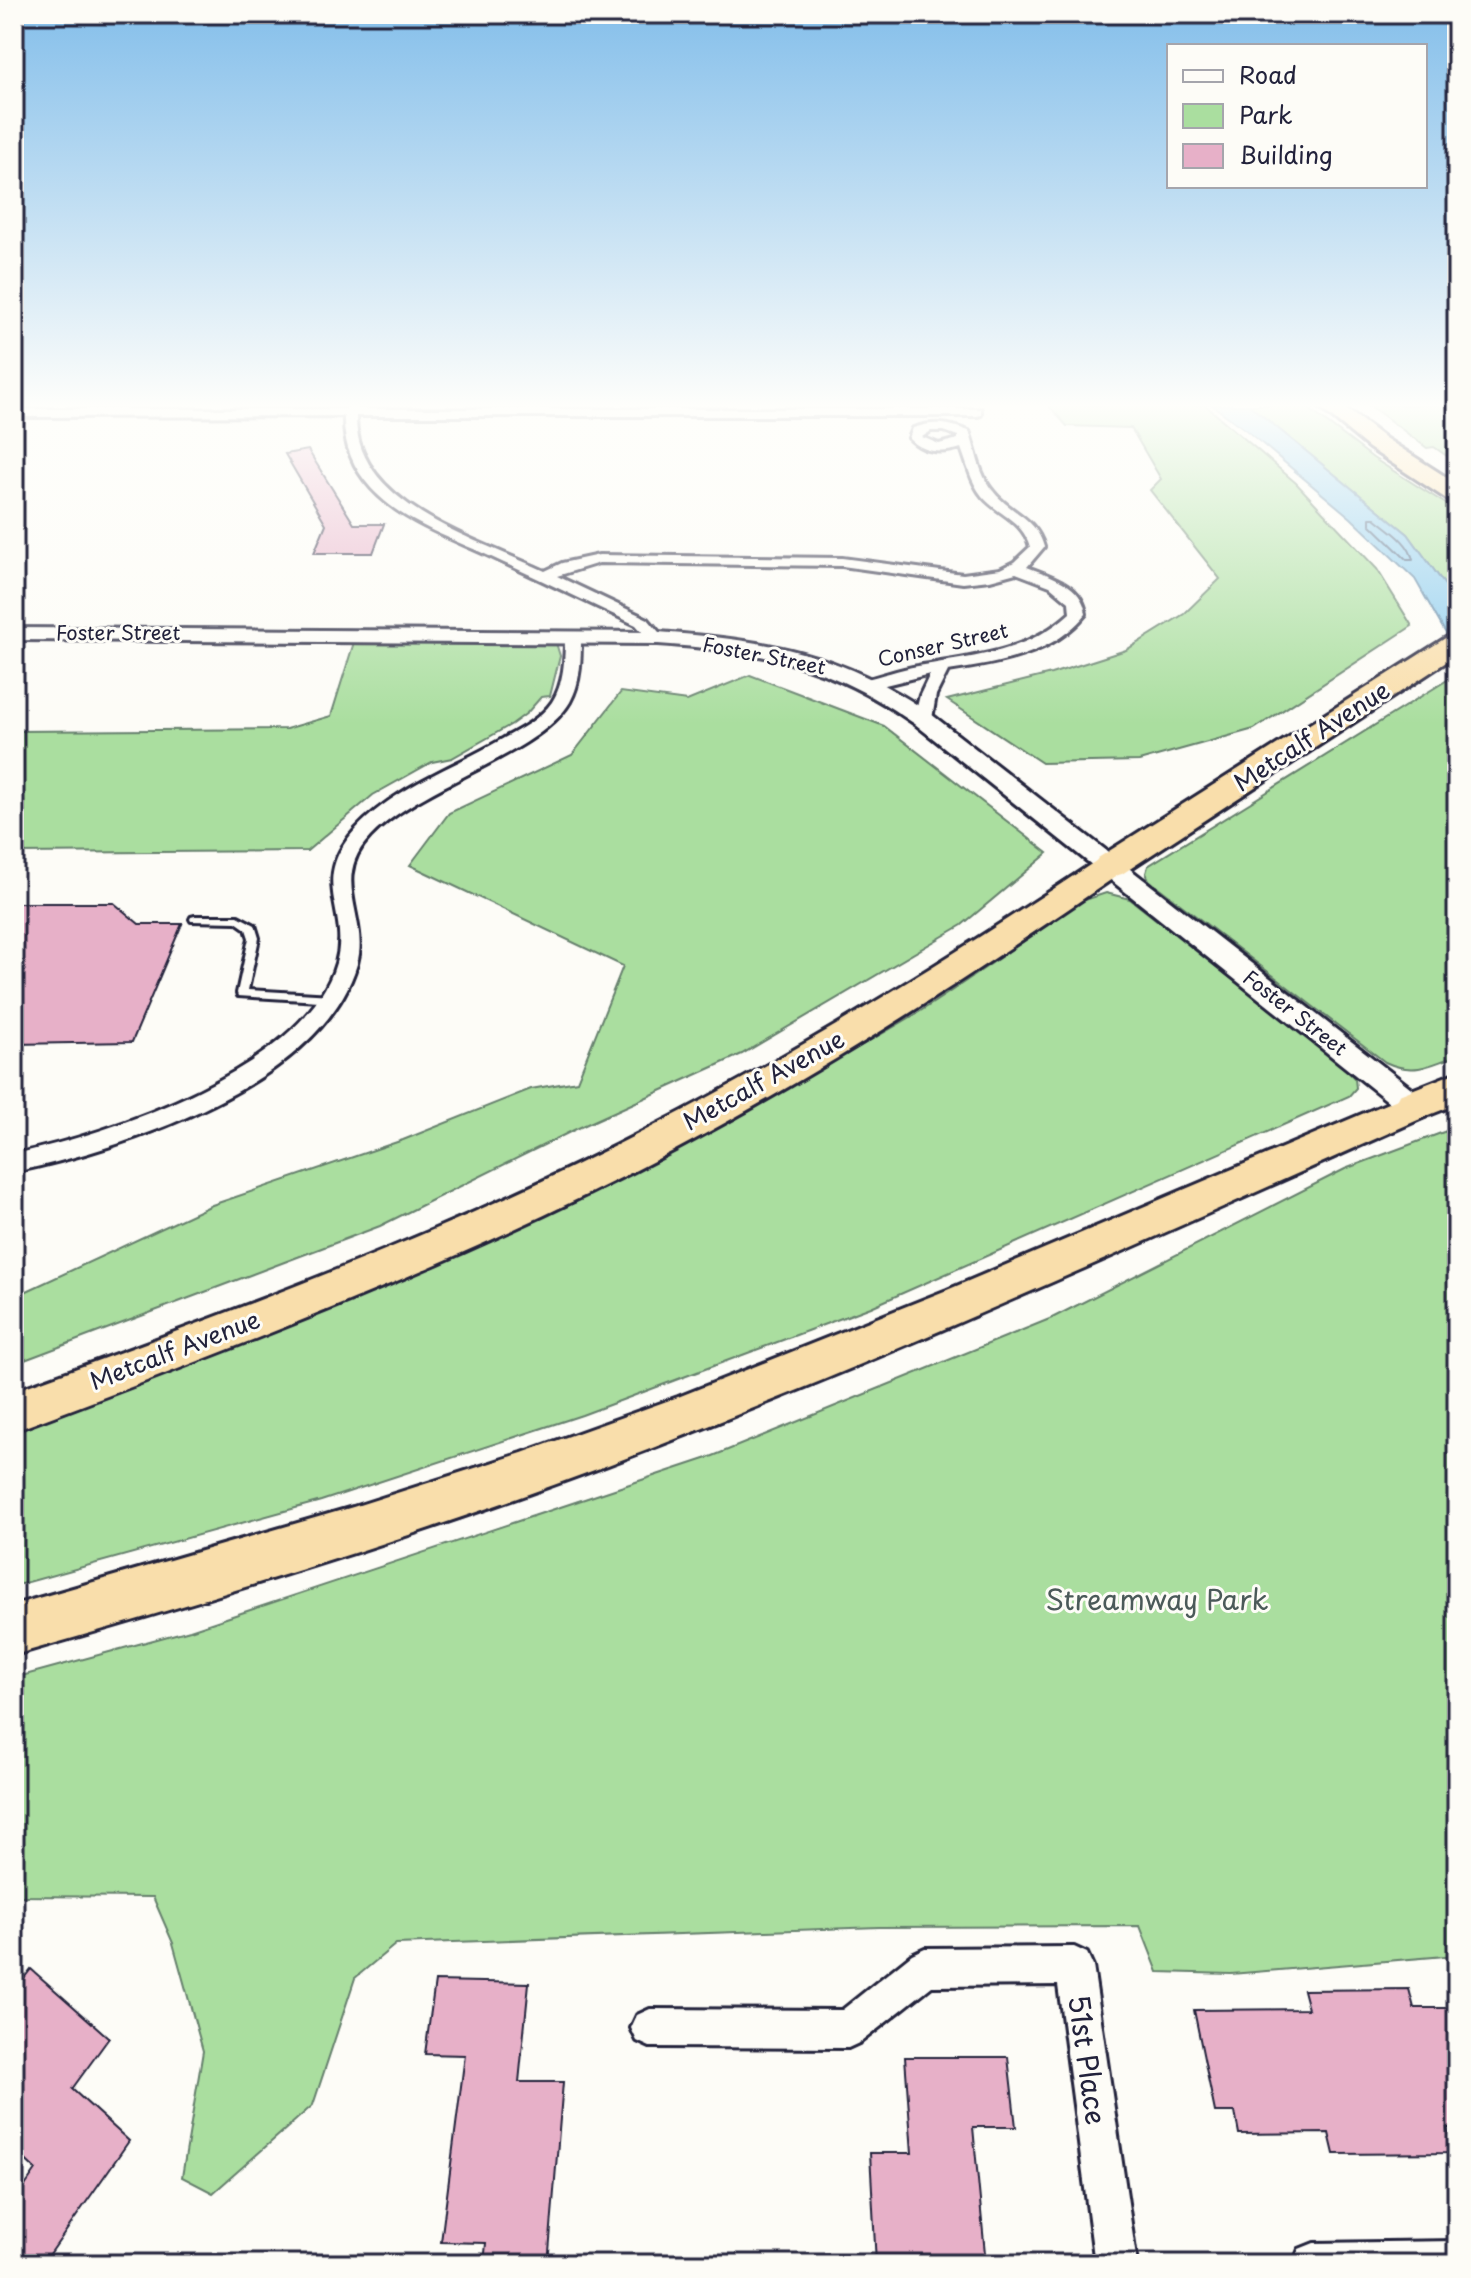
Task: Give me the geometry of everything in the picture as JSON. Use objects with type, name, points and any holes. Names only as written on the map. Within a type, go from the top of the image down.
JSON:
[{"type":"highway","name":"Metcalf Avenue","points":[[14,1411],[339,1288],[523,1206],[748,1094],[868,1023],[1457,643]]},
{"type":"highway","points":[[14,1630],[298,1546],[684,1415],[888,1334],[1457,1087]]},
{"type":"street","points":[[414,511],[642,622],[656,638]]},
{"type":"street","points":[[545,576],[567,566],[599,559],[816,561],[873,566],[931,578],[978,577],[1017,568],[1037,547],[1024,521],[1012,511]]},
{"type":"street","name":"Conser Street","points":[[869,684],[915,671],[1032,647],[1059,632],[1078,614],[1077,601],[1055,583],[1017,568]]},
{"type":"street","name":"Foster Street","points":[[14,634],[276,633],[656,638],[806,660],[869,684],[923,719],[1414,1106]]},
{"type":"street","points":[[14,1163],[115,1137],[217,1093],[297,1036],[332,999],[342,981],[350,947],[339,891],[343,864],[349,851],[388,811],[529,731],[554,711],[566,689],[573,637]]},
{"type":"street","points":[[923,719],[928,695],[941,668]]},
{"type":"street","name":"51st Place","points":[[650,2028],[848,2029],[925,1967],[1074,1966],[1116,2264]]},
{"type":"street","points":[[1314,2263],[1457,2262]]},
{"type":"lane","points":[[195,919],[238,919],[251,927],[254,938],[242,993],[332,999]]},
{"type":"green space","points":[[1167,511],[1323,511],[1377,569],[1412,626],[1254,729],[1139,761],[1042,763],[947,700],[1051,674],[1126,650],[1184,614],[1220,579]]},
{"type":"green space","points":[[1380,511],[1457,511],[1457,602],[1408,534]]},
{"type":"green space","points":[[355,639],[556,643],[560,656],[550,696],[541,697],[512,724],[452,758],[432,762],[373,795],[307,851],[14,853],[14,731],[286,729],[331,716]]},
{"type":"green space","points":[[1457,674],[1457,1055],[1430,1065],[1404,1068],[1385,1062],[1149,880],[1146,873],[1148,866]]},
{"type":"green space","points":[[750,675],[884,726],[1048,853],[962,925],[742,1054],[574,1130],[380,1226],[14,1364],[14,1297],[212,1205],[403,1140],[531,1089],[577,1081],[623,966],[410,865],[449,813],[572,755],[621,692],[687,701]]},
{"type":"green space","points":[[1106,893],[1130,899],[1345,1068],[1355,1079],[1356,1088],[1349,1096],[871,1307],[582,1415],[321,1501],[14,1586],[14,1432],[315,1315],[511,1229],[608,1182],[704,1133],[889,1030],[1079,902]]},
{"type":"green space","name":"Streamway Park","points":[[1457,1127],[1457,1955],[1231,1974],[1158,1972],[1140,1926],[879,1927],[396,1944],[355,1978],[313,2105],[213,2193],[182,2177],[203,2051],[173,1943],[153,1897],[14,1896],[14,1678],[190,1630],[708,1458],[1052,1318],[1345,1169]]},
{"type":"water","points":[[1343,511],[1380,511],[1408,534],[1457,602],[1457,653],[1415,579]]},
{"type":"building","points":[[319,511],[346,511],[354,524],[384,524],[373,553],[314,553],[326,524]]},
{"type":"building","points":[[14,903],[114,903],[139,924],[182,924],[132,1042],[14,1044]]},
{"type":"building","points":[[31,1969],[109,2038],[72,2089],[129,2141],[43,2264],[36,2264],[14,2243],[14,2202],[36,2170],[14,2149],[14,1991]]},
{"type":"building","points":[[435,1981],[529,1983],[519,2082],[563,2082],[548,2264],[484,2264],[486,2243],[441,2242],[465,2055],[425,2054]]},
{"type":"building","points":[[1409,1989],[1414,2008],[1457,2008],[1457,2128],[1447,2128],[1455,2153],[1334,2154],[1329,2133],[1239,2134],[1235,2112],[1215,2112],[1194,2010],[1308,2009],[1303,1990]]},
{"type":"building","points":[[905,2057],[1008,2057],[1016,2127],[973,2127],[986,2264],[876,2264],[870,2153],[912,2153]]}]
